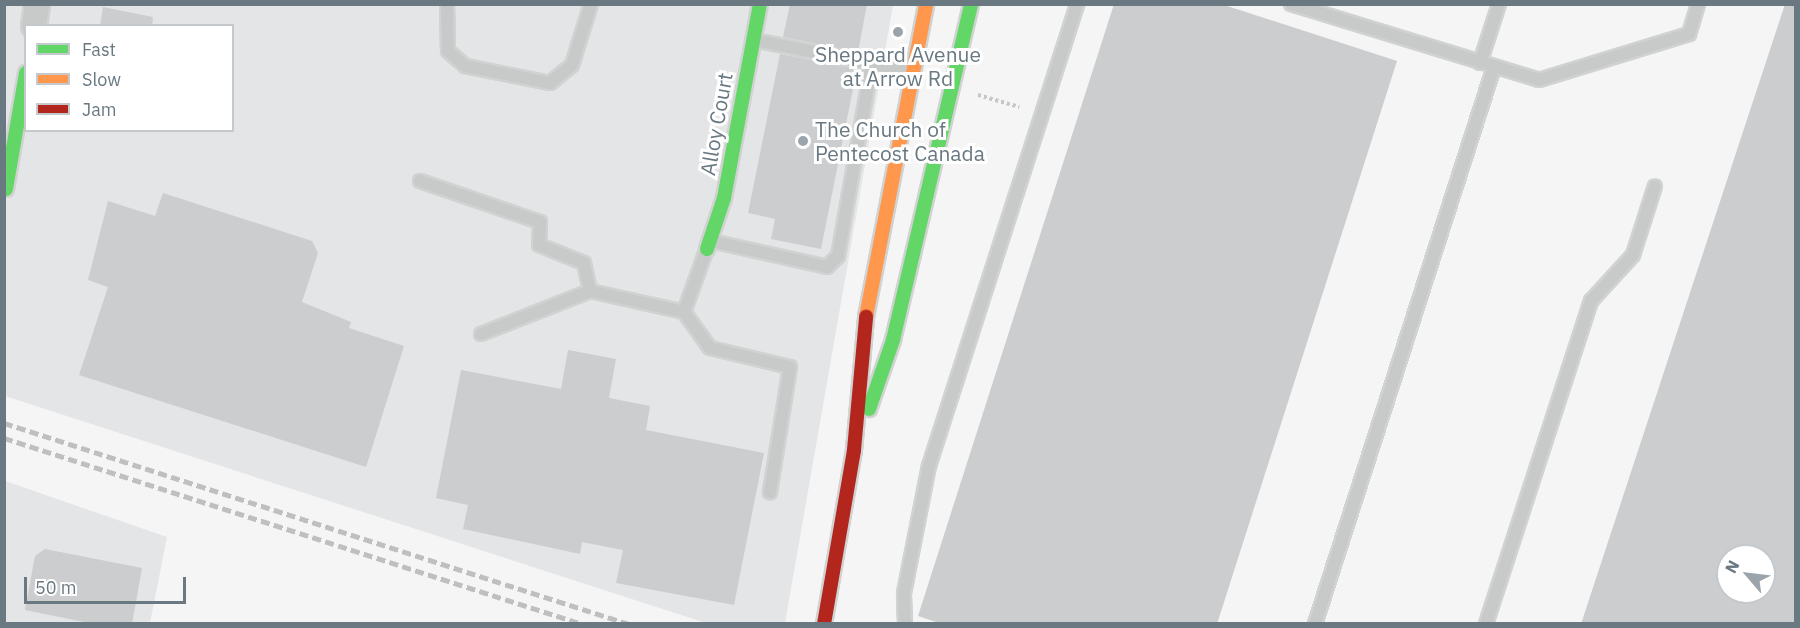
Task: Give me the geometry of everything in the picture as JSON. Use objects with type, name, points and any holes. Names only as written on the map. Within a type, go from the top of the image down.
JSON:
[{"type":"main road","name":"Alloy Court","points":[[708,245],[724,198],[760,4]]},
{"type":"main road","points":[[824,624],[854,450],[864,326],[926,4]]},
{"type":"main road","points":[[854,450],[893,340],[971,4]]},
{"type":"main road","points":[[6,189],[24,85]]},
{"type":"street","points":[[33,24],[37,4]]},
{"type":"lane","points":[[447,4],[448,51],[465,66],[550,83],[572,65],[591,4]]},
{"type":"lane","points":[[905,624],[904,593],[928,466],[1077,4]]},
{"type":"lane","points":[[1291,4],[1539,80],[1689,34],[1698,4]]},
{"type":"lane","points":[[1480,63],[1499,4]]},
{"type":"lane","points":[[753,39],[913,71]]},
{"type":"lane","points":[[684,312],[708,245],[827,267],[838,256],[872,63]]},
{"type":"lane","points":[[1315,624],[1494,67]]},
{"type":"lane","points":[[420,181],[540,222],[539,245],[584,263],[590,291]]},
{"type":"lane","points":[[1486,624],[1591,301],[1632,255],[1655,186]]},
{"type":"lane","points":[[481,334],[590,291],[684,312],[710,348],[790,367],[770,492]]},
{"type":"path","points":[[969,92],[1019,107]]},
{"type":"shaded area","points":[[5,5],[893,5],[785,623],[706,623],[5,396]]},
{"type":"shaded area","points":[[5,481],[167,537],[150,623],[5,624]]},
{"type":"building","points":[[790,4],[867,4],[858,52],[783,37]]},
{"type":"building","points":[[1114,4],[1221,4],[1397,61],[1217,624],[942,624],[918,616]]},
{"type":"building","points":[[1785,4],[1796,4],[1796,624],[1581,624]]},
{"type":"building","points":[[103,7],[153,17],[152,24],[100,24]]},
{"type":"building","name":"The Church of Pentecost Canada","points":[[780,54],[857,69],[821,249],[771,239],[775,219],[748,213]]},
{"type":"building","points":[[163,193],[312,241],[318,253],[302,302],[351,322],[349,328],[404,346],[366,467],[79,375],[108,287],[88,280],[108,201],[155,216]]},
{"type":"building","points":[[568,350],[616,359],[609,398],[650,406],[646,430],[764,453],[734,605],[616,583],[623,550],[582,542],[580,554],[463,529],[468,505],[436,498],[461,370],[561,389]]},
{"type":"building","points":[[45,549],[142,568],[132,624],[94,624],[25,610],[35,556]]},
{"type":"railway","points":[[4,423],[629,624]]},
{"type":"railway","points":[[4,438],[582,624]]},
{"type":"traffic: fast","points":[[707,249],[724,198],[760,4]]},
{"type":"traffic: fast","points":[[869,409],[893,340],[971,4]]},
{"type":"traffic: fast","points":[[6,189],[24,85]]},
{"type":"traffic: slow","points":[[866,317],[926,4]]},
{"type":"traffic: jam","points":[[824,624],[854,450],[866,317]]},
{"type":"place","name":"Sheppard Avenue at Arrow Rd","points":[[898,32]]},
{"type":"place","name":"The Church of Pentecost Canada","points":[[803,141]]}]
